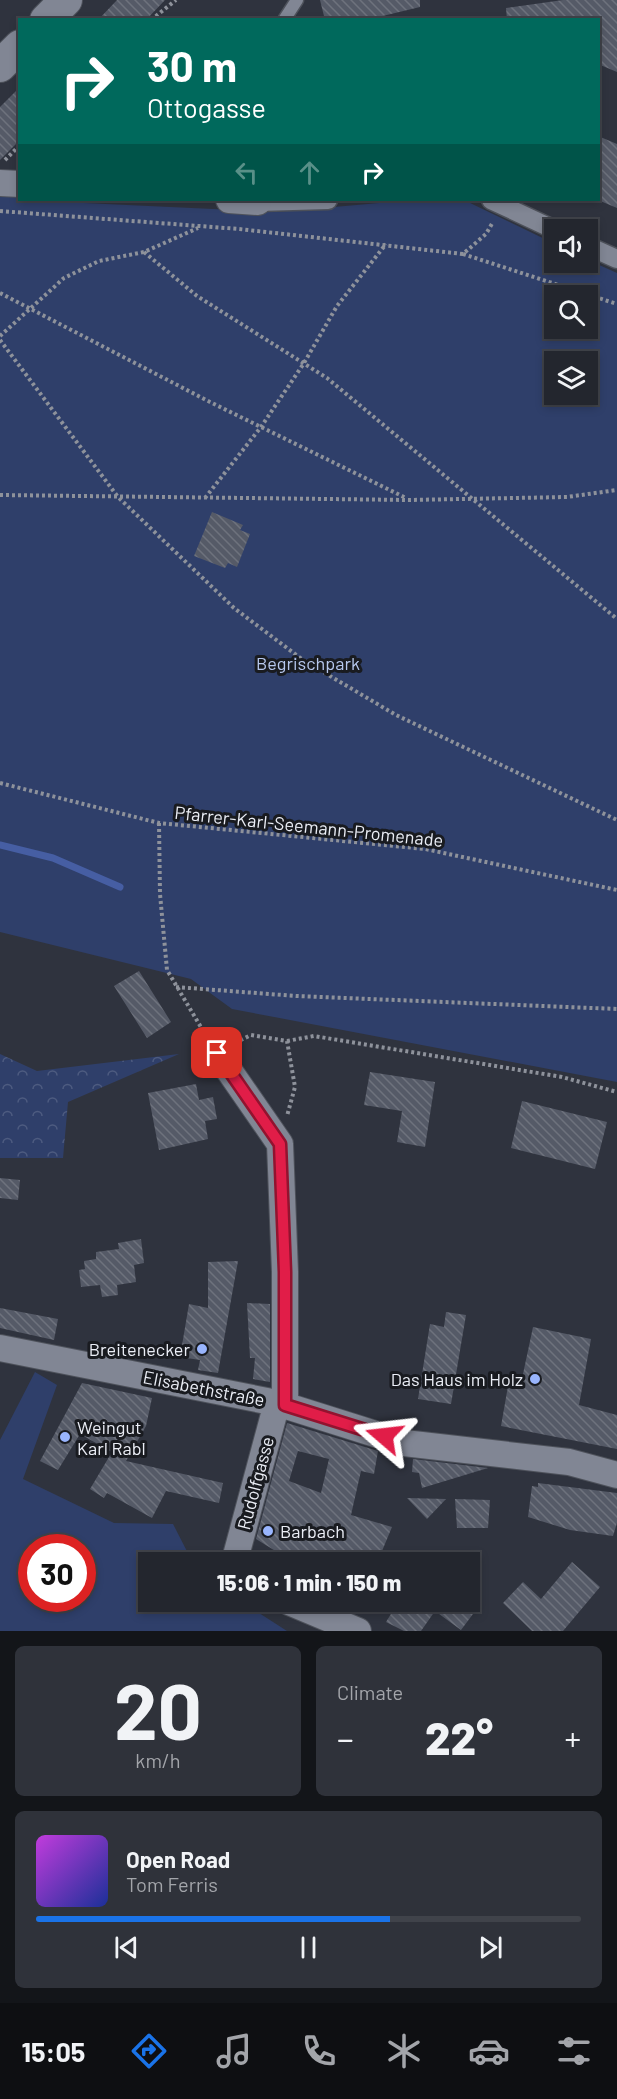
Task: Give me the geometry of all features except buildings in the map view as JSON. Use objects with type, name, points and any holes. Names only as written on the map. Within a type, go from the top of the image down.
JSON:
[{"type":"street","points":[[48,18],[66,0]]},
{"type":"street","points":[[0,37],[18,43]]},
{"type":"street","points":[[0,66],[18,46]]},
{"type":"street","points":[[0,183],[18,184]]},
{"type":"street","points":[[492,201],[544,225]]},
{"type":"street","points":[[598,250],[617,259]]},
{"type":"street","points":[[217,1053],[280,1144]]},
{"type":"street","name":"Rudolfgasse","points":[[237,1552],[281,1404],[285,1272],[280,1144]]},
{"type":"street","name":"Elisabethstraße","points":[[0,1348],[281,1404],[404,1443],[569,1462],[617,1474]]},
{"type":"street","points":[[313,1612],[358,1631]]},
{"type":"lane","points":[[285,18],[297,0]]},
{"type":"path","points":[[154,18],[176,0]]},
{"type":"path","points":[[0,165],[18,147]]},
{"type":"path","points":[[0,211],[387,244],[463,254],[617,304]]},
{"type":"path","points":[[463,254],[486,234],[493,222]]},
{"type":"path","points":[[201,227],[144,252],[99,261],[64,278],[0,338],[118,497],[234,608],[303,660],[396,715],[617,820]]},
{"type":"path","points":[[205,498],[261,427],[304,363],[337,306],[387,244]]},
{"type":"path","points":[[144,252],[197,296],[327,378],[617,620]]},
{"type":"path","points":[[0,293],[409,500]]},
{"type":"path","points":[[0,495],[409,500],[567,497],[617,490]]},
{"type":"path","name":"Pfarrer-Karl-Seemann-Promenade","points":[[0,783],[159,823],[424,849],[617,890]]},
{"type":"path","points":[[159,823],[160,894],[167,970],[217,1053],[251,1035],[287,1041],[314,1036],[562,1077],[617,1092]]},
{"type":"path","points":[[176,987],[296,996],[617,1009]]},
{"type":"path","points":[[280,1144],[295,1087],[287,1041]]},
{"type":"green space","name":"Begrischpark","points":[[0,196],[18,197],[18,201],[277,212],[402,201],[466,201],[544,239],[544,273],[598,273],[598,264],[617,273],[617,1082],[232,1009],[191,979],[0,932]]},
{"type":"green space","points":[[0,1054],[37,1071],[179,1054],[68,1102],[63,1158],[0,1158]]},
{"type":"green space","points":[[35,1372],[57,1385],[23,1479],[114,1523],[173,1524],[187,1552],[138,1552],[138,1612],[258,1612],[287,1631],[0,1631],[0,1440]]},
{"type":"waterway","points":[[0,845],[53,858],[120,887]]},
{"type":"place","name":"Breitenecker","points":[[202,1349]]},
{"type":"place","name":"Das Haus im Holz","points":[[535,1379]]},
{"type":"place","name":"Weingut Karl Rabl","points":[[65,1437]]},
{"type":"place","name":"Barbach","points":[[268,1531]]},
{"type":"route","points":[[217,1053],[280,1144],[285,1272],[285,1405],[384,1436]]}]
